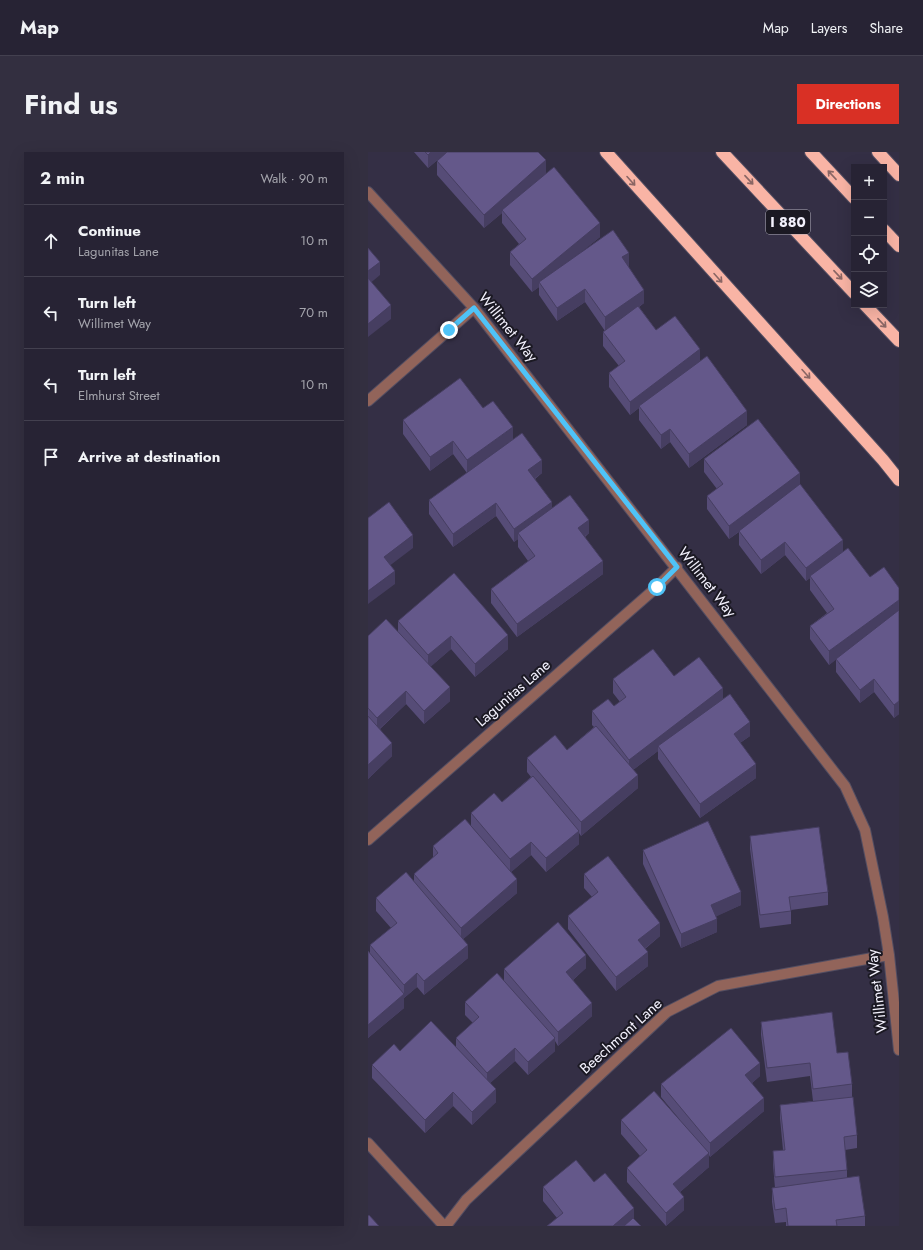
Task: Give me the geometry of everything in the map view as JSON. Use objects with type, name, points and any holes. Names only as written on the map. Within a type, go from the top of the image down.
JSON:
[{"type":"highway","points":[[606,152],[883,460],[899,480]]},
{"type":"highway","name":"I 880","points":[[722,152],[851,290]]},
{"type":"highway","points":[[811,152],[851,195]]},
{"type":"highway","points":[[878,152],[899,175]]},
{"type":"highway","points":[[887,233],[899,246]]},
{"type":"highway","points":[[868,308],[899,341]]},
{"type":"highway","points":[[883,460],[899,474]]},
{"type":"street","name":"Willimet Way","points":[[368,192],[474,308],[677,567],[845,786],[864,830],[889,955],[899,1050]]},
{"type":"street","points":[[368,402],[474,308]]},
{"type":"street","name":"Lagunitas Lane","points":[[368,840],[657,587],[677,567]]},
{"type":"street","name":"Beechmont Lane","points":[[445,1226],[466,1200],[667,1012],[718,986],[889,955]]},
{"type":"street","points":[[368,1143],[445,1226]]},
{"type":"building","points":[[447,152],[538,152],[546,160],[484,215],[437,161]]},
{"type":"building","points":[[554,167],[600,223],[532,279],[510,252],[526,239],[502,210]]},
{"type":"building","points":[[613,230],[629,253],[622,257],[644,290],[605,317],[585,289],[557,308],[539,282]]},
{"type":"building","points":[[368,248],[380,262],[368,271]]},
{"type":"building","points":[[368,278],[391,305],[368,324]]},
{"type":"building","points":[[638,306],[656,330],[675,316],[700,349],[630,402],[609,373],[625,361],[603,332]]},
{"type":"building","points":[[707,356],[747,411],[689,454],[670,429],[661,435],[639,406]]},
{"type":"building","points":[[460,378],[483,408],[493,401],[513,427],[467,460],[453,441],[430,457],[403,420]]},
{"type":"building","points":[[758,419],[800,473],[729,526],[707,496],[723,484],[704,459]]},
{"type":"building","points":[[522,433],[542,460],[528,470],[552,502],[514,529],[496,503],[453,534],[429,500]]},
{"type":"building","points":[[800,484],[843,540],[806,568],[785,542],[761,560],[739,531]]},
{"type":"building","points":[[570,495],[589,520],[578,528],[603,561],[517,624],[491,589],[535,556],[518,533]]},
{"type":"building","points":[[389,502],[413,535],[384,557],[395,571],[368,591],[368,518]]},
{"type":"building","points":[[848,548],[870,577],[884,567],[899,588],[899,600],[829,651],[810,626],[834,609],[810,576]]},
{"type":"building","points":[[454,573],[508,635],[475,664],[451,636],[428,655],[398,621]]},
{"type":"building","points":[[899,610],[899,701],[894,705],[874,679],[860,690],[836,659]]},
{"type":"building","points":[[386,619],[450,687],[424,711],[406,691],[377,718],[368,708],[368,636]]},
{"type":"building","points":[[653,649],[674,676],[699,657],[723,688],[629,760],[592,711],[608,699],[614,706],[626,697],[613,679]]},
{"type":"building","points":[[730,694],[750,722],[734,734],[756,764],[700,804],[658,746]]},
{"type":"building","points":[[368,716],[392,743],[368,765]]},
{"type":"building","points":[[596,726],[638,775],[581,822],[527,758],[555,735],[567,750]]},
{"type":"building","points":[[533,776],[579,831],[546,858],[531,842],[510,859],[471,813],[494,793],[502,802]]},
{"type":"building","points":[[465,819],[517,879],[461,928],[414,874],[438,853],[433,846]]},
{"type":"building","points":[[708,821],[741,892],[711,905],[717,919],[681,934],[643,850]]},
{"type":"building","points":[[819,827],[828,892],[789,897],[791,911],[760,915],[750,836]]},
{"type":"building","points":[[608,856],[660,923],[638,940],[648,952],[616,977],[568,916],[598,892],[584,874]]},
{"type":"building","points":[[406,872],[468,945],[424,981],[417,973],[404,985],[370,945],[397,923],[376,898]]},
{"type":"building","points":[[558,922],[586,955],[566,972],[592,1003],[558,1032],[504,969]]},
{"type":"building","points":[[368,951],[404,994],[368,1025]]},
{"type":"building","points":[[497,973],[555,1038],[528,1062],[515,1048],[487,1073],[456,1038],[479,1017],[465,1002]]},
{"type":"building","points":[[832,1012],[837,1053],[848,1052],[852,1084],[813,1089],[810,1063],[767,1068],[761,1022]]},
{"type":"building","points":[[431,1021],[496,1089],[472,1112],[453,1092],[425,1120],[372,1065],[394,1044],[400,1051]]},
{"type":"building","points":[[731,1028],[760,1063],[745,1075],[764,1098],[710,1143],[661,1084]]},
{"type":"building","points":[[654,1091],[709,1153],[673,1184],[684,1197],[666,1213],[627,1168],[647,1150],[621,1120]]},
{"type":"building","points":[[853,1097],[857,1135],[844,1137],[847,1170],[775,1177],[773,1151],[785,1150],[780,1105]]},
{"type":"building","points":[[576,1160],[594,1182],[605,1173],[634,1208],[613,1226],[547,1226],[563,1213],[543,1187]]},
{"type":"building","points":[[859,1176],[865,1216],[836,1220],[837,1226],[788,1226],[786,1208],[775,1210],[772,1188]]},
{"type":"building","points":[[369,1215],[379,1226],[368,1226]]},
{"type":"building","points":[[633,1218],[641,1226],[624,1226]]},
{"type":"route","points":[[449,330],[474,308],[677,567],[657,587]]}]
